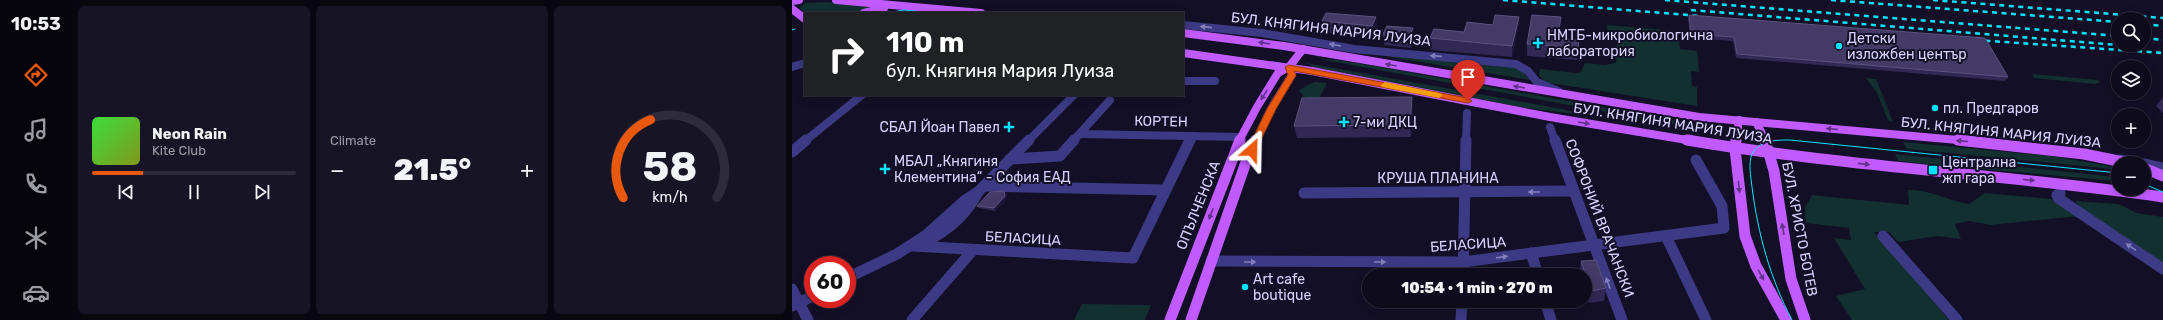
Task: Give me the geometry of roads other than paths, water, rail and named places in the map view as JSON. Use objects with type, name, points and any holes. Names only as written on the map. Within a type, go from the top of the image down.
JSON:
[{"type":"main road","points":[[794,1],[799,0]]},
{"type":"main road","points":[[836,0],[865,2]]},
{"type":"main road","points":[[852,0],[896,6],[969,12]]},
{"type":"main road","points":[[869,12],[896,6]]},
{"type":"main road","points":[[792,8],[804,19]]},
{"type":"main road","points":[[792,20],[804,20]]},
{"type":"main road","name":"БУЛ. КНЯГИНЯ МАРИЯ ЛУИЗА","points":[[1184,33],[1303,49],[1677,114],[2030,147],[2111,158]]},
{"type":"main road","name":"ОПЪЛЧЕНСКА","points":[[1170,320],[1241,137],[1278,73],[1289,67],[1303,49]]},
{"type":"main road","name":"БУЛ. КНЯГИНЯ МАРИЯ ЛУИЗА","points":[[1184,54],[1289,67],[1550,118],[1735,149],[1770,154],[2079,185],[2163,196]]},
{"type":"main road","name":"ОПЪЛЧЕНСКА","points":[[1191,320],[1246,162],[1271,109],[1292,75],[1289,67]]},
{"type":"main road","points":[[1739,120],[1735,149],[1745,236],[1756,266],[1786,320]]},
{"type":"main road","name":"БУЛ. ХРИСТО БОТЕВ","points":[[1756,122],[1770,154],[1789,267],[1794,290],[1805,320]]},
{"type":"main road","points":[[2151,171],[2163,176]]},
{"type":"street","name":"БУЛ. КНЯГИНЯ МАРИЯ ЛУИЗА","points":[[1184,25],[1262,33],[1354,49],[1516,64],[1523,66],[1537,82],[1544,86],[1585,99]]},
{"type":"street","points":[[792,67],[804,63]]},
{"type":"street","points":[[1184,81],[1215,81]]},
{"type":"street","points":[[792,152],[861,96]]},
{"type":"street","points":[[856,274],[912,246],[938,236],[951,225],[976,199],[981,189],[1073,96]]},
{"type":"street","points":[[1010,159],[1060,156],[1112,98]]},
{"type":"street","points":[[1463,268],[1467,113]]},
{"type":"street","name":"СОФРОНИЙ ВРАЧАНСКИ","points":[[1550,127],[1622,320]]},
{"type":"street","name":"КОРТЕН","points":[[1080,134],[1241,137]]},
{"type":"street","points":[[981,189],[1165,190],[1192,136]]},
{"type":"street","name":"БЕЛАСИЦА","points":[[1211,262],[1463,262],[1724,228],[1722,206],[1696,160]]},
{"type":"street","points":[[2151,165],[2163,168]]},
{"type":"street","name":"БЕЛАСИЦА","points":[[912,246],[1133,258],[1165,190]]},
{"type":"street","name":"КРУША ПЛАНИНА","points":[[1304,193],[1573,191]]},
{"type":"street","points":[[2060,193],[2057,195],[2058,198],[2163,269]]},
{"type":"street","points":[[1666,236],[1706,320]]},
{"type":"street","points":[[1883,236],[1957,320]]},
{"type":"street","points":[[912,320],[973,250]]},
{"type":"street","points":[[1532,253],[1536,268]]},
{"type":"street","points":[[792,289],[795,305],[808,320]]},
{"type":"street","points":[[795,305],[804,300]]},
{"type":"street","points":[[1461,320],[1462,308]]},
{"type":"street","points":[[1547,308],[1551,320]]},
{"type":"tram line","points":[[893,12],[904,10],[923,12]]},
{"type":"tram line","points":[[1792,320],[1771,272],[1761,239],[1755,204],[1750,162],[1755,149],[1764,143],[1790,140],[2111,172]]},
{"type":"tram line","points":[[2151,187],[2163,192]]},
{"type":"railway","points":[[1503,0],[1700,16]]},
{"type":"railway","points":[[1665,0],[2111,35]]},
{"type":"railway","points":[[1831,0],[2111,21]]},
{"type":"railway","points":[[1933,0],[2163,18]]},
{"type":"railway","points":[[1691,10],[2111,44]]},
{"type":"railway","points":[[2151,25],[2163,26]]},
{"type":"railway","points":[[2151,39],[2163,40]]},
{"type":"railway","points":[[1976,40],[2163,53]]},
{"type":"place","name":"НМТБ-микробиологична лаборатория","points":[[1538,43]]},
{"type":"place","name":"Детски изложбен център","points":[[1839,46]]},
{"type":"place","name":"пл. Предгаров","points":[[1935,108]]},
{"type":"place","name":"7-ми ДКЦ","points":[[1344,122]]},
{"type":"place","name":"СБАЛ Йоан Павел","points":[[1009,127]]},
{"type":"place","name":"МБАЛ „Княгиня Клементина“ - София ЕАД","points":[[885,169]]},
{"type":"place","name":"Централна жп гара","points":[[1933,170]]},
{"type":"place","name":"Art cafe boutique","points":[[1245,287]]}]
